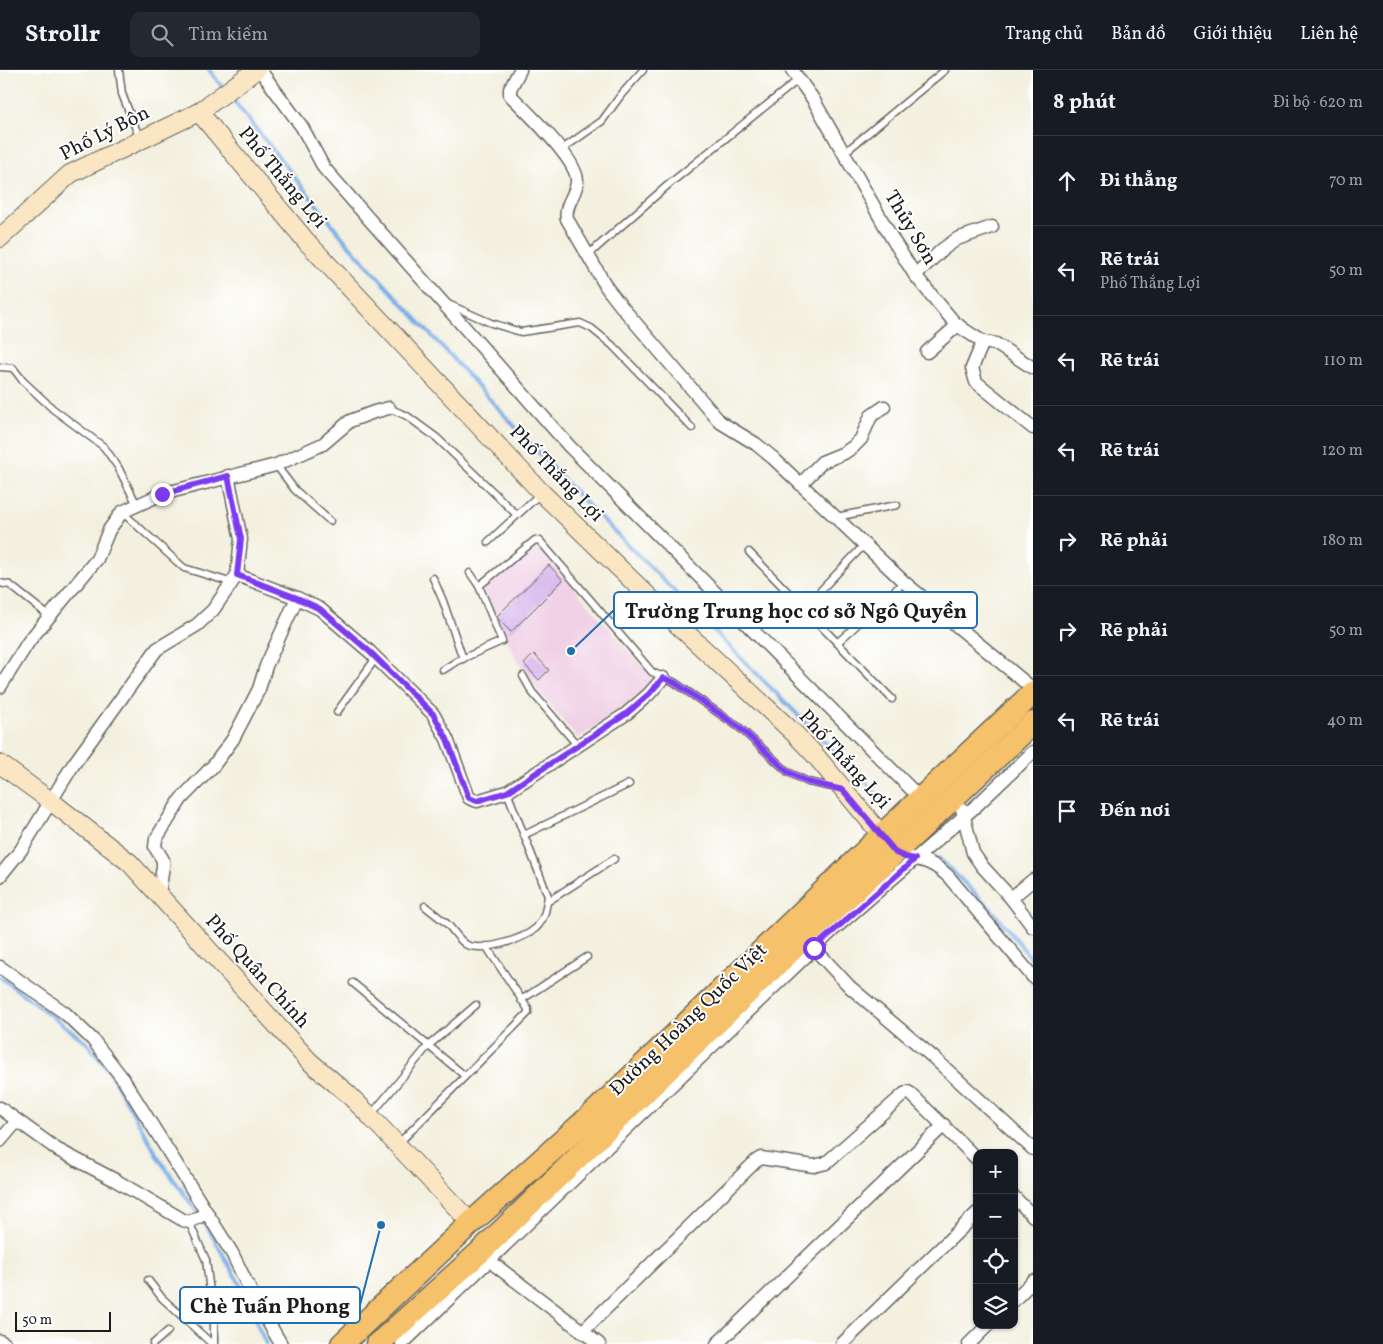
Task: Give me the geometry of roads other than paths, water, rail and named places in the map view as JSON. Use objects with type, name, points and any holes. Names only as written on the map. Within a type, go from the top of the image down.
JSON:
[{"type":"highway","name":"Đường Hoàng Quốc Việt","points":[[342,1344],[596,1110],[1033,691]]},
{"type":"highway","name":"Đường Hoàng Quốc Việt","points":[[378,1344],[484,1257],[809,943],[959,808],[1033,724]]},
{"type":"street","points":[[260,70],[302,127],[324,168],[569,446],[921,799]]},
{"type":"street","points":[[520,70],[510,89],[510,95],[561,150],[576,172],[577,182],[567,206],[567,219],[607,288],[621,306],[716,418],[727,427],[756,444],[904,582],[1033,691]]},
{"type":"street","name":"Thủy Sơn","points":[[796,74],[813,99],[915,275],[958,325],[983,342],[996,344],[1033,368]]},
{"type":"street","name":"Phố Lý Bôn","points":[[0,238],[70,174],[198,112],[249,75]]},
{"type":"street","name":"Phố Thắng Lợi","points":[[198,112],[306,241],[542,493],[680,627],[796,735],[882,835],[906,856]]},
{"type":"street","points":[[915,275],[957,238],[992,227]]},
{"type":"street","points":[[926,352],[958,325]]},
{"type":"street","points":[[983,342],[972,368],[976,382],[1033,428]]},
{"type":"street","points":[[801,484],[822,462],[844,454],[853,447],[861,439],[871,416],[884,407]]},
{"type":"street","points":[[0,686],[29,641],[97,559],[109,530],[122,512],[162,494],[276,465],[323,444],[350,421],[389,408]]},
{"type":"street","points":[[2,869],[21,850],[73,766],[157,649],[197,625],[213,610],[235,579],[241,539],[228,476]]},
{"type":"street","points":[[235,579],[297,598],[320,609],[376,658],[433,714],[447,739],[469,798],[477,801],[507,792],[578,746],[626,714],[649,694],[663,678]]},
{"type":"street","points":[[159,894],[163,860],[155,847],[156,839],[181,799],[214,765],[233,739],[259,689],[266,666],[297,598]]},
{"type":"street","points":[[1033,752],[959,808],[973,853],[1033,927]]},
{"type":"street","name":"Phố Quân Chính","points":[[0,764],[52,802],[130,864],[309,1061],[348,1094],[398,1144],[471,1224]]},
{"type":"street","points":[[906,856],[926,861],[936,866],[948,876],[1033,977]]},
{"type":"street","points":[[1010,898],[1033,880]]},
{"type":"street","points":[[809,943],[850,987],[934,1058],[1033,1149]]},
{"type":"street","points":[[0,967],[65,1013],[93,1040],[123,1079],[200,1217],[232,1253],[253,1296],[281,1344]]},
{"type":"street","points":[[582,1332],[761,1158],[814,1166],[826,1163],[908,1092],[973,1155]]},
{"type":"street","points":[[0,1108],[58,1150],[115,1180],[183,1220],[200,1217]]},
{"type":"street","points":[[0,1141],[17,1122]]},
{"type":"street","points":[[717,1344],[944,1125]]},
{"type":"street","points":[[1018,1201],[1033,1216]]},
{"type":"street","points":[[842,1344],[973,1217]]},
{"type":"street","points":[[402,1344],[484,1257],[599,1344]]},
{"type":"street","points":[[1018,1296],[1033,1281]]},
{"type":"street","points":[[970,1344],[984,1329]]},
{"type":"street","points":[[0,1341],[5,1344]]},
{"type":"lane","points":[[119,70],[122,94],[140,140]]},
{"type":"lane","points":[[561,150],[602,121],[643,70]]},
{"type":"lane","points":[[844,153],[945,70]]},
{"type":"lane","points":[[588,255],[796,74]]},
{"type":"lane","points":[[440,301],[491,323],[521,332],[580,323],[591,328],[612,346],[692,428]]},
{"type":"lane","points":[[0,368],[14,368],[23,381],[53,409],[104,447],[118,467],[137,505]]},
{"type":"lane","points":[[389,408],[407,416],[437,438],[517,515]]},
{"type":"lane","points":[[276,465],[295,490],[330,521]]},
{"type":"lane","points":[[488,542],[542,493]]},
{"type":"lane","points":[[836,517],[897,505]]},
{"type":"lane","points":[[122,512],[184,568],[235,579]]},
{"type":"lane","points":[[479,586],[535,540],[540,541],[652,672],[674,682],[740,728],[788,772],[808,782],[843,790]]},
{"type":"lane","points":[[804,608],[865,544]]},
{"type":"lane","points":[[749,552],[892,699]]},
{"type":"lane","points":[[443,670],[502,640],[479,586],[470,573]]},
{"type":"lane","points":[[433,578],[443,601],[462,659]]},
{"type":"lane","points":[[837,643],[904,582]]},
{"type":"lane","points":[[0,583],[10,585],[49,616]]},
{"type":"lane","points":[[337,712],[376,658]]},
{"type":"lane","points":[[523,676],[532,692],[578,746]]},
{"type":"lane","points":[[524,834],[628,784]]},
{"type":"lane","points":[[425,906],[447,924],[467,945],[486,946],[519,938],[535,928],[546,910],[548,896],[507,792]]},
{"type":"lane","points":[[547,902],[614,859]]},
{"type":"lane","points":[[398,1144],[528,1013],[528,1009],[486,946]]},
{"type":"lane","points":[[522,1000],[587,957]]},
{"type":"lane","points":[[353,983],[465,1076]]},
{"type":"lane","points":[[370,1116],[428,1046],[476,1005]]},
{"type":"lane","points":[[200,1217],[214,1324],[213,1344]]},
{"type":"lane","points":[[148,1280],[162,1298],[213,1344]]},
{"type":"lane","points":[[153,1344],[168,1331]]},
{"type":"waterway","points":[[209,70],[223,88]]},
{"type":"waterway","points":[[229,95],[347,243],[571,488],[886,803]]},
{"type":"waterway","points":[[939,858],[993,911],[1033,961]]},
{"type":"waterway","points":[[0,977],[86,1042],[109,1071],[161,1162],[203,1220],[237,1279],[266,1344]]},
{"type":"place","name":"Trường Trung học cơ sở Ngô Quyền","points":[[571,651]]},
{"type":"place","name":"Chè Tuấn Phong","points":[[381,1225]]}]
